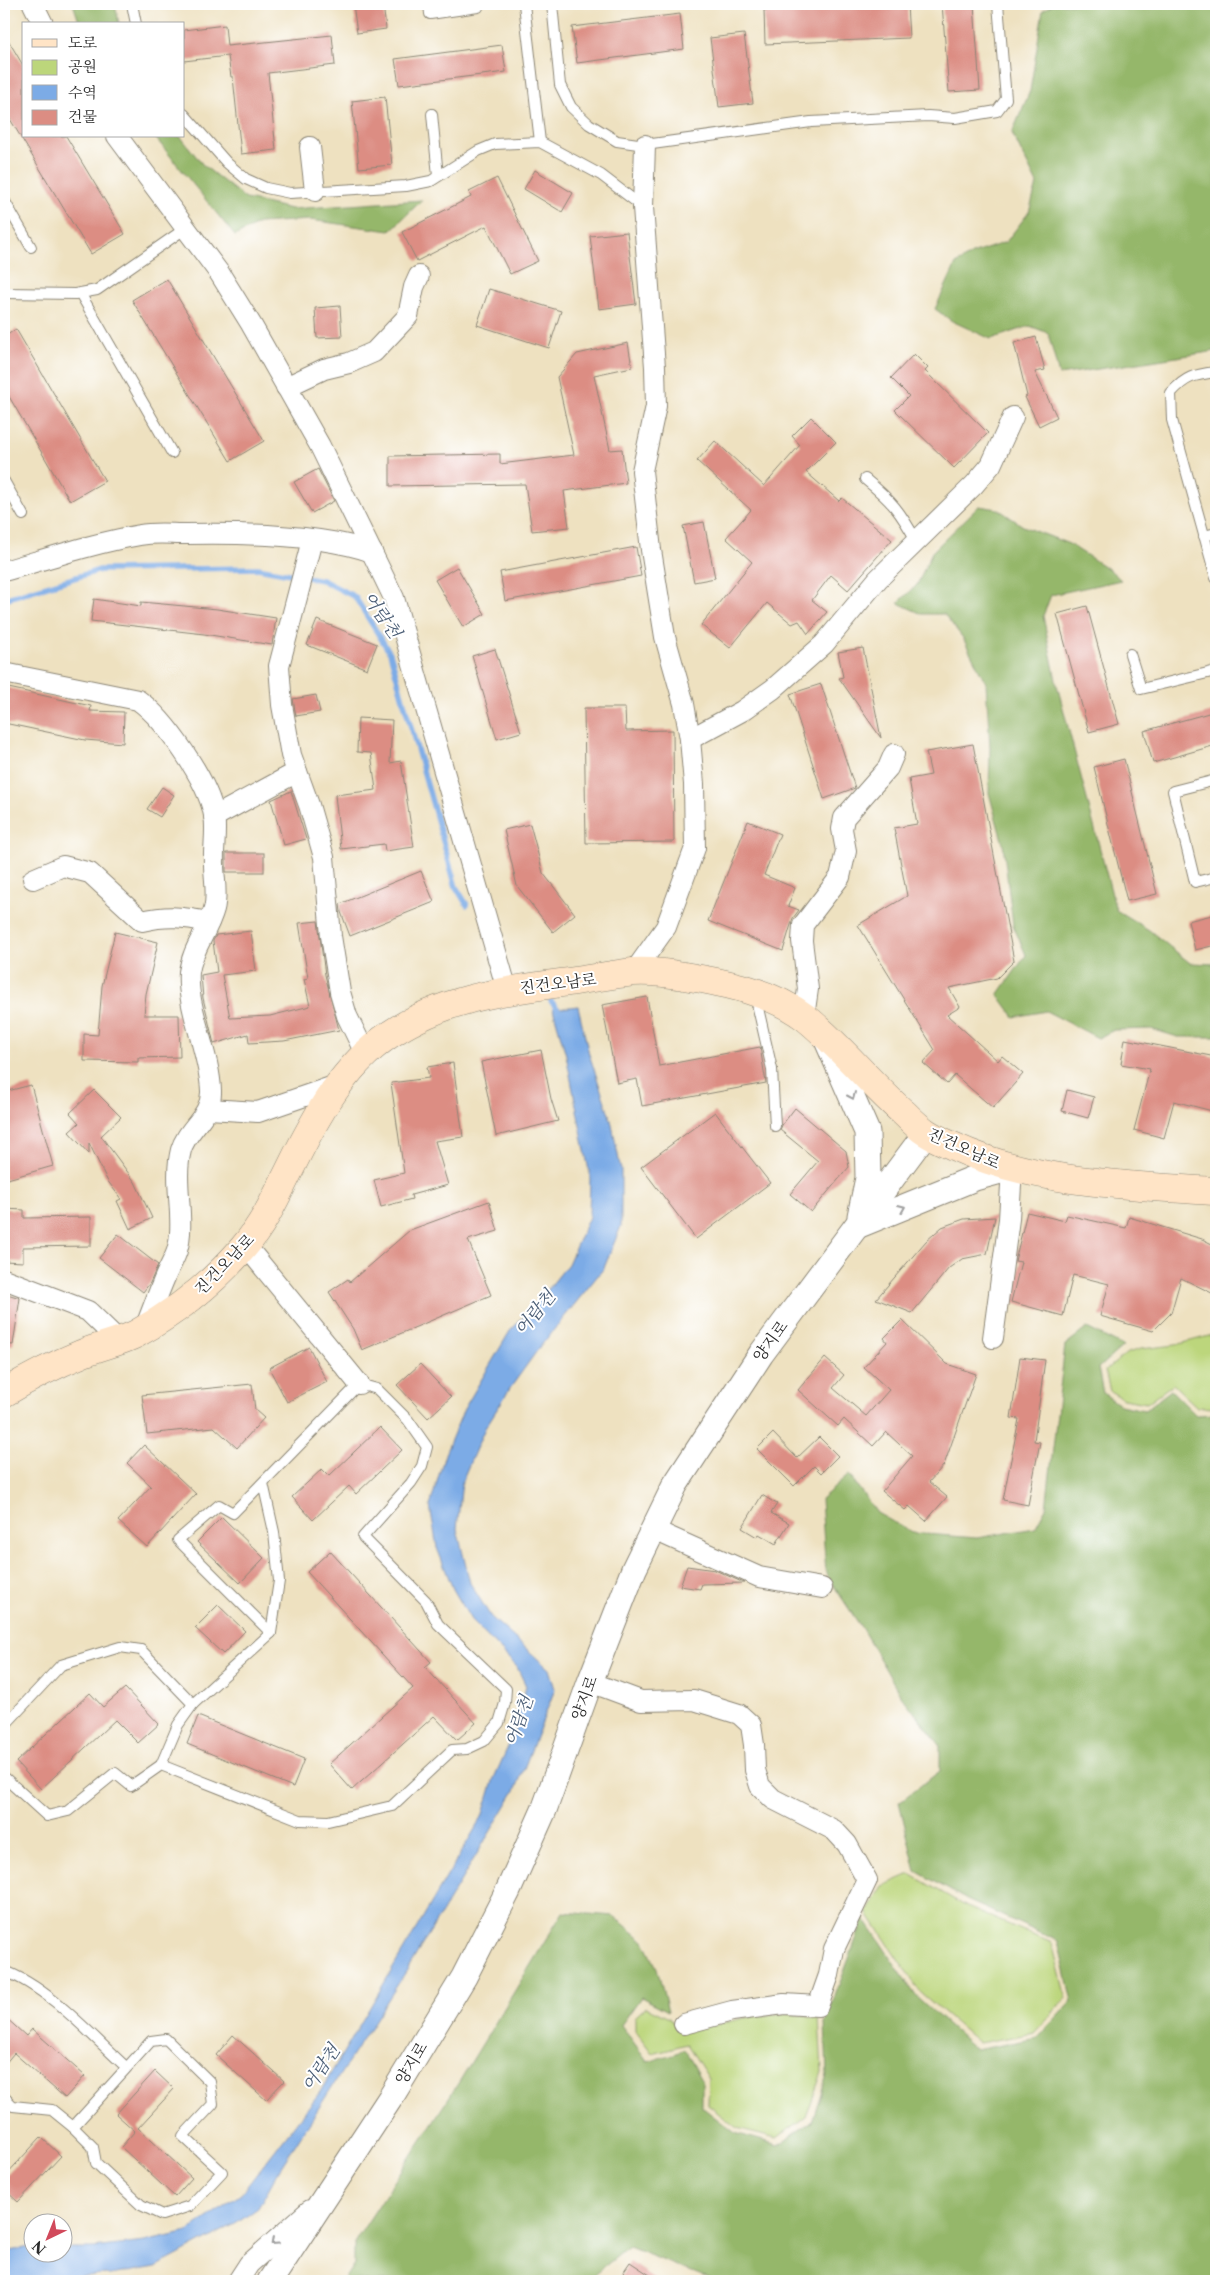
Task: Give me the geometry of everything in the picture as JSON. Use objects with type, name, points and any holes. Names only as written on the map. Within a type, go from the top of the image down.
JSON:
[{"type":"main road","name":"진건오남로","points":[[4,1393],[39,1372],[84,1352],[119,1341],[145,1328],[193,1297],[246,1246],[268,1214],[313,1122],[337,1085],[366,1055],[385,1037],[429,1012],[452,1002],[507,990],[634,972],[657,972],[733,984],[779,1001],[804,1017],[894,1106],[926,1133],[984,1160],[1012,1168],[1074,1179],[1216,1192]]},
{"type":"street","points":[[33,4],[42,22]]},
{"type":"street","points":[[118,138],[220,274],[251,324],[320,446],[394,598],[507,990]]},
{"type":"street","points":[[634,972],[666,927],[695,848],[694,784],[690,740],[684,704],[665,637],[651,550],[642,471],[656,406],[655,366],[643,207],[644,145]]},
{"type":"street","points":[[310,147],[315,192]]},
{"type":"street","points":[[286,386],[324,369],[374,352],[408,316],[414,287],[419,276]]},
{"type":"street","points":[[690,740],[742,711],[773,689],[824,644],[878,580],[952,509],[991,465],[1013,417]]},
{"type":"street","points":[[4,571],[103,542],[143,534],[218,534],[312,540],[350,545],[372,552]]},
{"type":"street","points":[[312,540],[279,666],[283,714],[291,755],[324,857],[331,936],[340,992],[347,1016],[366,1055]]},
{"type":"street","points":[[4,673],[138,700],[151,710],[163,724],[187,758],[211,803],[214,817],[216,886],[214,907],[193,957],[189,974],[191,993],[209,1072],[211,1093],[208,1109],[184,1139],[180,1153],[178,1176],[181,1232],[178,1255],[166,1274],[145,1328]]},
{"type":"street","points":[[804,1017],[808,989],[802,941],[803,925],[840,877],[846,851],[842,829],[844,818],[888,768],[894,754]]},
{"type":"street","points":[[214,817],[297,772]]},
{"type":"street","points":[[33,879],[63,866],[90,873],[142,921],[178,916],[209,922]]},
{"type":"street","points":[[825,1036],[867,1132],[868,1178],[857,1226]]},
{"type":"street","points":[[208,1109],[258,1112],[337,1085]]},
{"type":"street","name":"양지로","points":[[270,2281],[391,2096],[464,1977],[504,1900],[544,1810],[590,1682],[652,1529],[680,1478],[760,1354],[926,1133]]},
{"type":"street","points":[[857,1226],[975,1178],[1012,1168],[1009,1219],[993,1338]]},
{"type":"street","points":[[246,1246],[359,1384]]},
{"type":"street","points":[[4,1279],[88,1311],[119,1341]]},
{"type":"street","points":[[652,1529],[759,1578],[822,1588]]},
{"type":"street","points":[[590,1682],[641,1701],[694,1700],[739,1714],[751,1724],[755,1770],[760,1786],[773,1799],[834,1830],[847,1844],[868,1880],[834,1949],[829,1975],[818,2006],[784,2004],[732,2011],[684,2024]]},
{"type":"street","points":[[238,2281],[249,2264],[323,2198]]},
{"type":"lane","points":[[132,4],[136,22]]},
{"type":"lane","points":[[429,4],[430,14],[478,7],[478,4]]},
{"type":"lane","points":[[524,4],[540,142]]},
{"type":"lane","points":[[552,4],[560,86],[571,107],[589,124],[618,141],[644,145],[811,122],[928,116],[955,118],[997,111],[1006,99],[998,4]]},
{"type":"lane","points":[[432,114],[438,176]]},
{"type":"lane","points":[[185,115],[227,163],[246,179],[266,188],[290,192],[315,192],[406,186],[430,181],[478,151],[495,144],[540,142],[601,175],[643,207]]},
{"type":"lane","points":[[4,200],[31,247]]},
{"type":"lane","points":[[4,293],[80,293],[97,290],[186,228]]},
{"type":"lane","points":[[80,293],[172,453]]},
{"type":"lane","points":[[1216,372],[1195,374],[1182,381],[1172,393],[1172,420],[1216,578]]},
{"type":"lane","points":[[865,479],[885,495],[901,512],[917,542]]},
{"type":"lane","points":[[4,480],[23,515]]},
{"type":"lane","points":[[1204,536],[1216,533]]},
{"type":"lane","points":[[1130,654],[1141,689],[1216,671]]},
{"type":"lane","points":[[1216,780],[1173,791],[1195,882],[1216,877]]},
{"type":"lane","points":[[754,992],[772,1069],[775,1126]]},
{"type":"lane","points":[[161,1765],[300,1820],[328,1821],[392,1806],[452,1750],[467,1749],[484,1741],[499,1723],[505,1702],[506,1689],[438,1624],[426,1601],[363,1537],[411,1483],[422,1466],[427,1447],[408,1420],[377,1389],[359,1384],[233,1513],[219,1505],[178,1540],[272,1633]]},
{"type":"lane","points":[[4,1777],[48,1816],[68,1811],[114,1773],[132,1786],[161,1765],[178,1726],[193,1704],[272,1633],[279,1581],[274,1532],[263,1483]]},
{"type":"lane","points":[[4,1726],[61,1665],[120,1647],[141,1650],[193,1704]]},
{"type":"lane","points":[[4,1971],[20,1977],[46,1995],[126,2067]]},
{"type":"lane","points":[[4,2097],[14,2106],[52,2110],[93,2147],[96,2163],[141,2205],[162,2215],[190,2206],[222,2172],[183,2136],[213,2104],[210,2082],[166,2039],[151,2041],[73,2127]]},
{"type":"green space","points":[[73,4],[115,4],[119,22],[79,22]]},
{"type":"green space","points":[[1053,4],[1216,4],[1216,351],[1059,375],[1048,333],[1030,326],[991,339],[952,321],[935,309],[956,264],[972,254],[1006,242],[1029,212],[1037,184],[1012,133],[1030,91],[1043,10]]},
{"type":"green space","points":[[156,138],[182,138],[203,165],[246,199],[291,209],[422,200],[390,231],[310,220],[259,223],[235,236]]},
{"type":"green space","points":[[979,506],[998,509],[1023,526],[1069,544],[1110,570],[1121,580],[1051,595],[1043,616],[1057,685],[1116,910],[1149,930],[1190,963],[1216,964],[1216,1037],[1178,1037],[1151,1029],[1114,1030],[1098,1038],[1046,1011],[1014,1017],[998,995],[1026,955],[1013,925],[1003,844],[989,793],[990,747],[986,683],[963,638],[944,614],[922,614],[898,603],[917,585],[932,552]]},
{"type":"green space","points":[[1087,1328],[1123,1346],[1098,1368],[1103,1393],[1120,1405],[1145,1410],[1171,1390],[1196,1415],[1216,1414],[1216,2281],[715,2281],[629,2247],[586,2281],[343,2281],[354,2264],[354,2243],[459,2082],[563,1912],[614,1916],[644,1941],[657,1968],[668,2011],[641,1997],[621,2025],[648,2062],[685,2050],[702,2080],[702,2107],[735,2133],[778,2145],[812,2121],[827,2075],[825,2023],[864,1918],[916,1996],[976,2050],[1037,2038],[1072,2001],[1058,1941],[967,1900],[916,1871],[899,1802],[940,1771],[940,1745],[900,1694],[861,1627],[826,1574],[821,1499],[849,1475],[877,1513],[913,1533],[977,1538],[1035,1528],[1046,1508],[1065,1345]]},
{"type":"green space","points":[[1216,1334],[1216,1408],[1197,1407],[1173,1384],[1147,1403],[1123,1399],[1110,1391],[1105,1371],[1127,1353],[1141,1349],[1176,1345]]},
{"type":"green space","points":[[910,1874],[967,1907],[1052,1943],[1066,1998],[1034,2033],[979,2043],[920,1992],[867,1912],[883,1886]]},
{"type":"green space","points":[[646,2007],[669,2018],[680,2033],[748,2017],[788,2013],[819,2019],[822,2072],[806,2117],[777,2138],[737,2128],[708,2105],[709,2079],[687,2044],[652,2053],[635,2030],[635,2017]]},
{"type":"water","points":[[578,1006],[589,1054],[611,1120],[621,1170],[621,1226],[604,1268],[539,1348],[485,1428],[462,1481],[457,1529],[470,1583],[491,1617],[549,1669],[555,1689],[516,1789],[407,1970],[279,2170],[258,2208],[237,2223],[156,2267],[111,2275],[4,2281],[4,2252],[22,2249],[22,2262],[72,2262],[72,2248],[94,2248],[144,2242],[187,2232],[241,2194],[320,2092],[482,1817],[494,1778],[515,1731],[526,1686],[517,1667],[471,1620],[453,1589],[437,1548],[430,1506],[445,1454],[464,1409],[510,1331],[538,1302],[568,1264],[589,1217],[590,1176],[566,1055],[553,1009]]},
{"type":"building","points":[[353,4],[383,4],[386,29],[357,33]]},
{"type":"building","points":[[907,4],[909,38],[765,44],[764,10]]},
{"type":"building","points":[[942,4],[974,4],[980,90],[949,92]]},
{"type":"building","points":[[680,14],[684,49],[577,63],[572,27]]},
{"type":"building","points":[[225,25],[227,46],[332,35],[335,65],[268,73],[276,150],[241,154],[233,77],[231,77],[228,56],[185,61],[185,30]]},
{"type":"building","points":[[4,33],[22,64],[22,138],[67,138],[125,234],[91,254],[4,109]]},
{"type":"building","points":[[744,34],[753,103],[719,107],[710,38]]},
{"type":"building","points":[[502,45],[506,72],[399,85],[395,59]]},
{"type":"building","points":[[385,97],[392,165],[359,168],[352,101]]},
{"type":"building","points":[[535,170],[573,193],[562,212],[524,189]]},
{"type":"building","points":[[497,178],[538,261],[510,274],[486,226],[417,261],[402,232],[471,197],[469,192]]},
{"type":"building","points":[[627,232],[636,304],[599,309],[590,236]]},
{"type":"building","points":[[167,279],[264,441],[230,461],[132,300]]},
{"type":"building","points":[[489,289],[561,311],[549,348],[477,325]]},
{"type":"building","points":[[340,306],[342,337],[317,338],[315,308]]},
{"type":"building","points":[[16,329],[105,481],[70,501],[4,388],[4,337]]},
{"type":"building","points":[[1036,337],[1045,370],[1035,372],[1057,417],[1039,426],[1025,397],[1027,396],[1014,343]]},
{"type":"building","points":[[628,343],[632,367],[594,375],[610,450],[622,449],[626,483],[564,491],[569,527],[532,531],[525,484],[390,486],[390,456],[500,454],[500,464],[574,455],[557,377],[577,354]]},
{"type":"building","points":[[914,354],[928,368],[925,371],[988,433],[954,468],[895,410],[909,396],[891,378]]},
{"type":"building","points":[[811,417],[836,442],[806,472],[839,501],[842,498],[892,540],[848,590],[831,575],[812,600],[827,612],[808,634],[799,621],[792,624],[767,603],[730,648],[701,625],[752,562],[726,538],[751,510],[697,461],[715,441],[764,486],[800,445],[792,436]]},
{"type":"building","points":[[318,469],[334,501],[312,513],[294,482]]},
{"type":"building","points":[[704,522],[715,578],[694,582],[683,526]]},
{"type":"building","points":[[636,547],[641,576],[505,601],[500,572]]},
{"type":"building","points":[[457,567],[485,614],[463,627],[435,580]]},
{"type":"building","points":[[94,599],[141,606],[141,602],[217,609],[276,618],[272,645],[204,634],[91,621]]},
{"type":"building","points":[[1087,606],[1119,724],[1089,732],[1057,614]]},
{"type":"building","points":[[317,620],[377,644],[367,669],[307,645]]},
{"type":"building","points":[[863,648],[881,738],[839,678],[843,677],[838,652]]},
{"type":"building","points":[[495,649],[521,732],[497,739],[472,656]]},
{"type":"building","points":[[821,684],[855,788],[824,799],[790,694]]},
{"type":"building","points":[[4,687],[91,706],[90,711],[124,712],[123,743],[85,740],[4,723]]},
{"type":"building","points":[[316,695],[320,712],[296,716],[293,699]]},
{"type":"building","points":[[584,708],[625,708],[626,731],[673,730],[674,842],[586,843]]},
{"type":"building","points":[[1216,711],[1216,745],[1153,763],[1144,731]]},
{"type":"building","points":[[358,718],[392,720],[390,763],[401,761],[414,847],[385,851],[384,844],[341,849],[335,795],[376,790],[371,753],[357,752]]},
{"type":"building","points":[[973,744],[1014,961],[997,978],[949,988],[960,1007],[947,1015],[998,1061],[1002,1056],[1023,1074],[993,1108],[955,1075],[947,1084],[923,1063],[935,1050],[858,925],[907,896],[894,828],[917,824],[909,779],[931,775],[926,752]]},
{"type":"building","points":[[1124,759],[1157,894],[1127,901],[1094,767]]},
{"type":"building","points":[[162,787],[174,795],[160,817],[147,809]]},
{"type":"building","points":[[291,791],[306,839],[284,845],[271,800]]},
{"type":"building","points":[[748,821],[780,834],[764,875],[795,888],[788,906],[799,910],[793,918],[783,951],[708,921]]},
{"type":"building","points":[[530,824],[543,873],[575,914],[553,932],[517,886],[504,830]]},
{"type":"building","points":[[226,853],[264,853],[264,872],[226,872]]},
{"type":"building","points":[[421,871],[434,902],[350,936],[340,904]]},
{"type":"building","points":[[1216,914],[1216,945],[1195,950],[1188,921]]},
{"type":"building","points":[[318,921],[325,975],[339,1030],[284,1041],[249,1043],[248,1034],[214,1044],[203,998],[201,975],[217,972],[213,941],[216,935],[251,931],[256,971],[222,975],[230,1018],[270,1016],[310,1006],[304,979],[308,978],[299,923]]},
{"type":"building","points":[[115,932],[158,942],[146,994],[144,1015],[179,1015],[180,1057],[138,1058],[138,1062],[84,1061],[84,1034],[98,1035],[102,986]]},
{"type":"building","points":[[647,997],[659,1066],[760,1047],[766,1083],[642,1106],[637,1079],[617,1083],[602,1005]]},
{"type":"building","points":[[1125,1039],[1216,1057],[1216,1112],[1174,1101],[1164,1138],[1134,1130],[1150,1069],[1121,1064]]},
{"type":"building","points":[[541,1050],[551,1099],[558,1121],[496,1136],[481,1062]]},
{"type":"building","points":[[453,1063],[463,1137],[435,1141],[448,1185],[411,1195],[412,1199],[381,1207],[374,1180],[404,1173],[391,1083],[429,1078],[427,1067]]},
{"type":"building","points":[[31,1085],[53,1166],[4,1180],[4,1092]]},
{"type":"building","points":[[94,1090],[121,1117],[101,1136],[135,1182],[152,1218],[130,1229],[117,1201],[121,1199],[107,1180],[89,1143],[89,1154],[69,1132],[79,1123],[70,1113]]},
{"type":"building","points":[[1067,1090],[1094,1097],[1088,1118],[1062,1111]]},
{"type":"building","points":[[795,1108],[846,1151],[849,1167],[811,1212],[790,1194],[818,1161],[780,1130]]},
{"type":"building","points":[[715,1112],[770,1183],[696,1239],[641,1167]]},
{"type":"building","points":[[489,1201],[498,1231],[468,1240],[491,1295],[362,1350],[353,1329],[329,1292],[348,1279],[350,1282],[410,1230]]},
{"type":"building","points":[[4,1209],[24,1210],[24,1218],[91,1217],[91,1246],[23,1247],[23,1262],[4,1261]]},
{"type":"building","points":[[1027,1212],[1065,1221],[1067,1215],[1126,1228],[1129,1217],[1202,1239],[1216,1246],[1216,1295],[1181,1278],[1171,1313],[1153,1331],[1100,1316],[1109,1284],[1073,1275],[1063,1316],[1011,1302],[1021,1262],[1015,1261]]},
{"type":"building","points":[[995,1217],[987,1254],[962,1259],[949,1268],[912,1313],[876,1299],[926,1241],[942,1227],[964,1219]]},
{"type":"building","points":[[118,1234],[158,1265],[150,1283],[143,1292],[99,1258]]},
{"type":"building","points":[[4,1293],[20,1298],[13,1345],[4,1344]]},
{"type":"building","points":[[902,1320],[947,1364],[976,1374],[944,1465],[929,1482],[947,1497],[926,1521],[909,1506],[905,1510],[882,1491],[912,1456],[886,1432],[873,1446],[844,1419],[838,1426],[798,1390],[825,1358],[844,1375],[833,1388],[866,1416],[889,1390],[864,1367],[887,1342],[884,1338]]},
{"type":"building","points":[[309,1347],[327,1382],[287,1402],[269,1368]]},
{"type":"building","points":[[1020,1357],[1045,1360],[1034,1441],[1040,1442],[1028,1505],[1003,1500],[1019,1419],[1011,1418]]},
{"type":"building","points":[[420,1364],[451,1397],[428,1418],[397,1385]]},
{"type":"building","points":[[252,1384],[255,1410],[264,1418],[237,1448],[214,1427],[147,1434],[142,1395]]},
{"type":"building","points":[[380,1427],[402,1450],[356,1494],[349,1486],[313,1520],[292,1497],[322,1469],[329,1476]]},
{"type":"building","points":[[773,1433],[797,1458],[819,1437],[838,1456],[821,1473],[814,1466],[794,1486],[757,1449]]},
{"type":"building","points":[[144,1445],[196,1494],[147,1547],[118,1521],[151,1486],[127,1463]]},
{"type":"building","points":[[762,1495],[777,1504],[771,1513],[789,1523],[776,1544],[759,1534],[757,1537],[742,1528]]},
{"type":"building","points":[[222,1517],[264,1558],[240,1583],[197,1542]]},
{"type":"building","points":[[330,1551],[431,1662],[425,1667],[476,1723],[457,1740],[434,1716],[352,1790],[329,1764],[413,1688],[307,1572]]},
{"type":"building","points":[[687,1566],[715,1570],[744,1583],[702,1584],[700,1589],[680,1586]]},
{"type":"building","points":[[218,1605],[245,1631],[223,1654],[195,1628]]},
{"type":"building","points":[[125,1688],[159,1724],[138,1743],[115,1720],[41,1789],[16,1762],[90,1693],[103,1707]]},
{"type":"building","points":[[198,1716],[304,1759],[293,1787],[187,1744]]},
{"type":"building","points":[[4,2016],[26,2036],[32,2029],[85,2076],[65,2098],[14,2053],[4,2065]]},
{"type":"building","points":[[233,2035],[284,2081],[266,2100],[216,2055]]},
{"type":"building","points":[[155,2071],[174,2089],[138,2128],[192,2178],[175,2197],[121,2147],[135,2131],[116,2114]]},
{"type":"building","points":[[41,2137],[61,2156],[18,2202],[4,2189],[4,2177]]},
{"type":"building","points":[[630,2262],[659,2281],[617,2281]]},
{"type":"waterway","name":"어람천","points":[[4,599],[100,570],[258,568],[322,580],[355,597],[390,653],[456,887],[467,905]]},
{"type":"waterway","name":"어람천","points":[[551,1001],[561,1013]]}]
